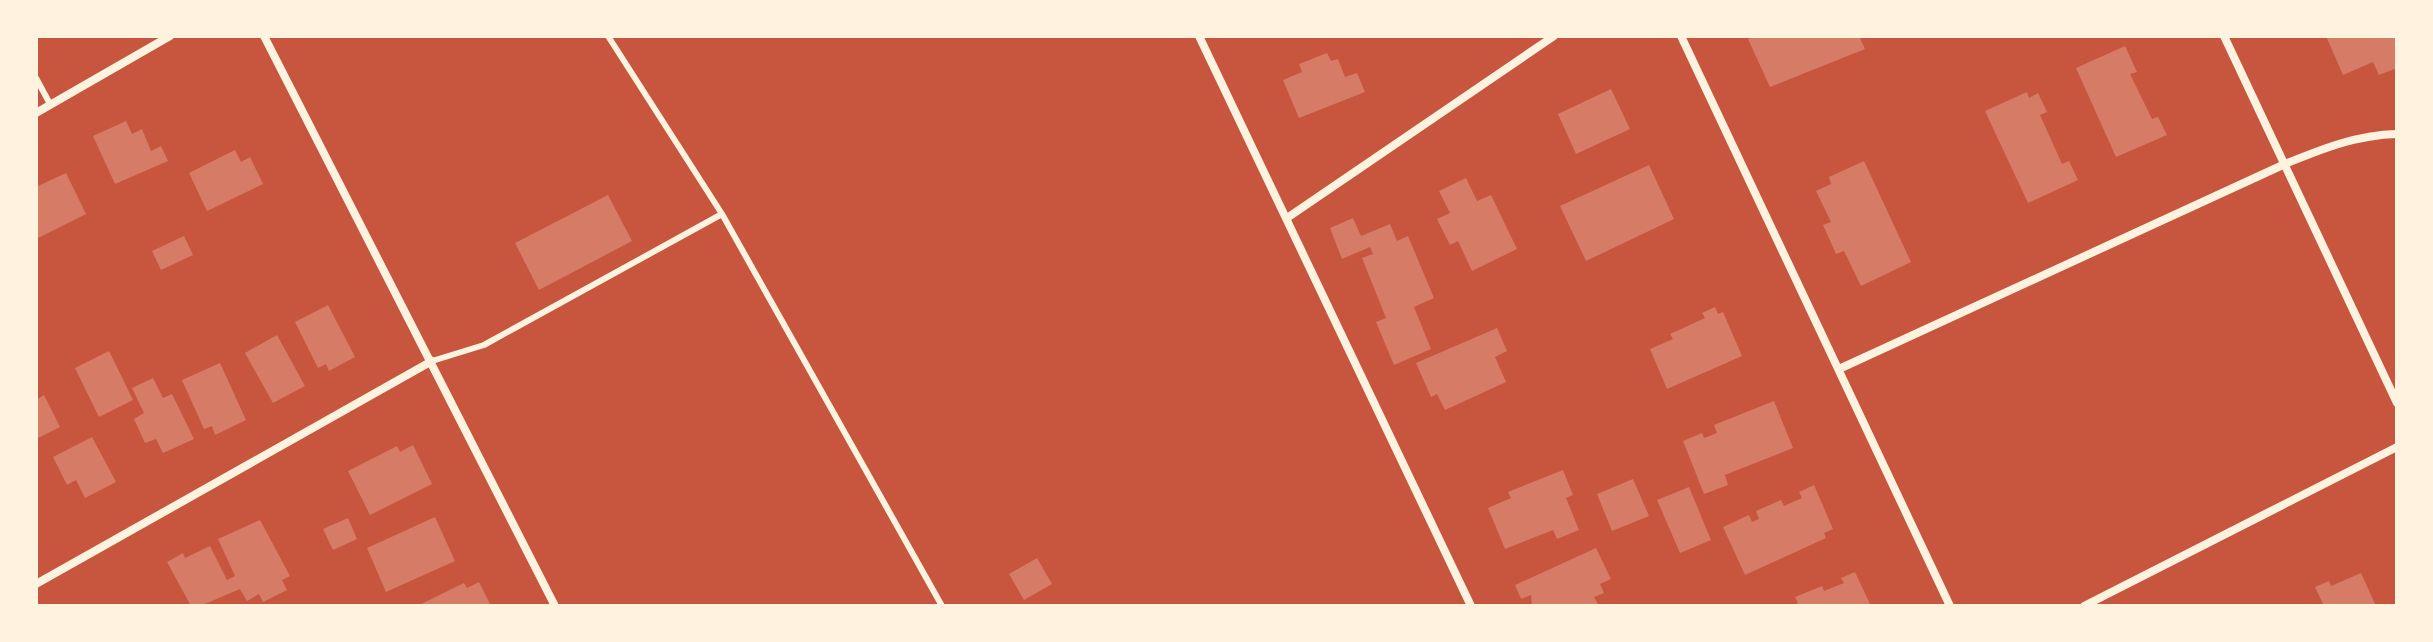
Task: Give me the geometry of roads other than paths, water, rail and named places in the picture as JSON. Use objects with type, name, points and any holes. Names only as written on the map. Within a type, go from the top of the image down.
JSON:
[{"type":"street","points":[[36,113],[170,36]]},
{"type":"street","points":[[264,36],[555,606]]},
{"type":"street","points":[[1199,36],[1471,606]]},
{"type":"street","points":[[1287,218],[1554,36]]},
{"type":"street","points":[[1681,36],[1950,606]]},
{"type":"street","points":[[2224,36],[2397,403]]},
{"type":"street","points":[[1839,369],[2285,164],[2339,142],[2397,134]]},
{"type":"street","points":[[36,584],[432,361]]},
{"type":"street","points":[[2084,606],[2397,447]]},
{"type":"lane","points":[[608,36],[722,214],[942,606]]},
{"type":"lane","points":[[36,78],[50,104]]},
{"type":"lane","points":[[432,361],[484,345],[722,214]]}]
